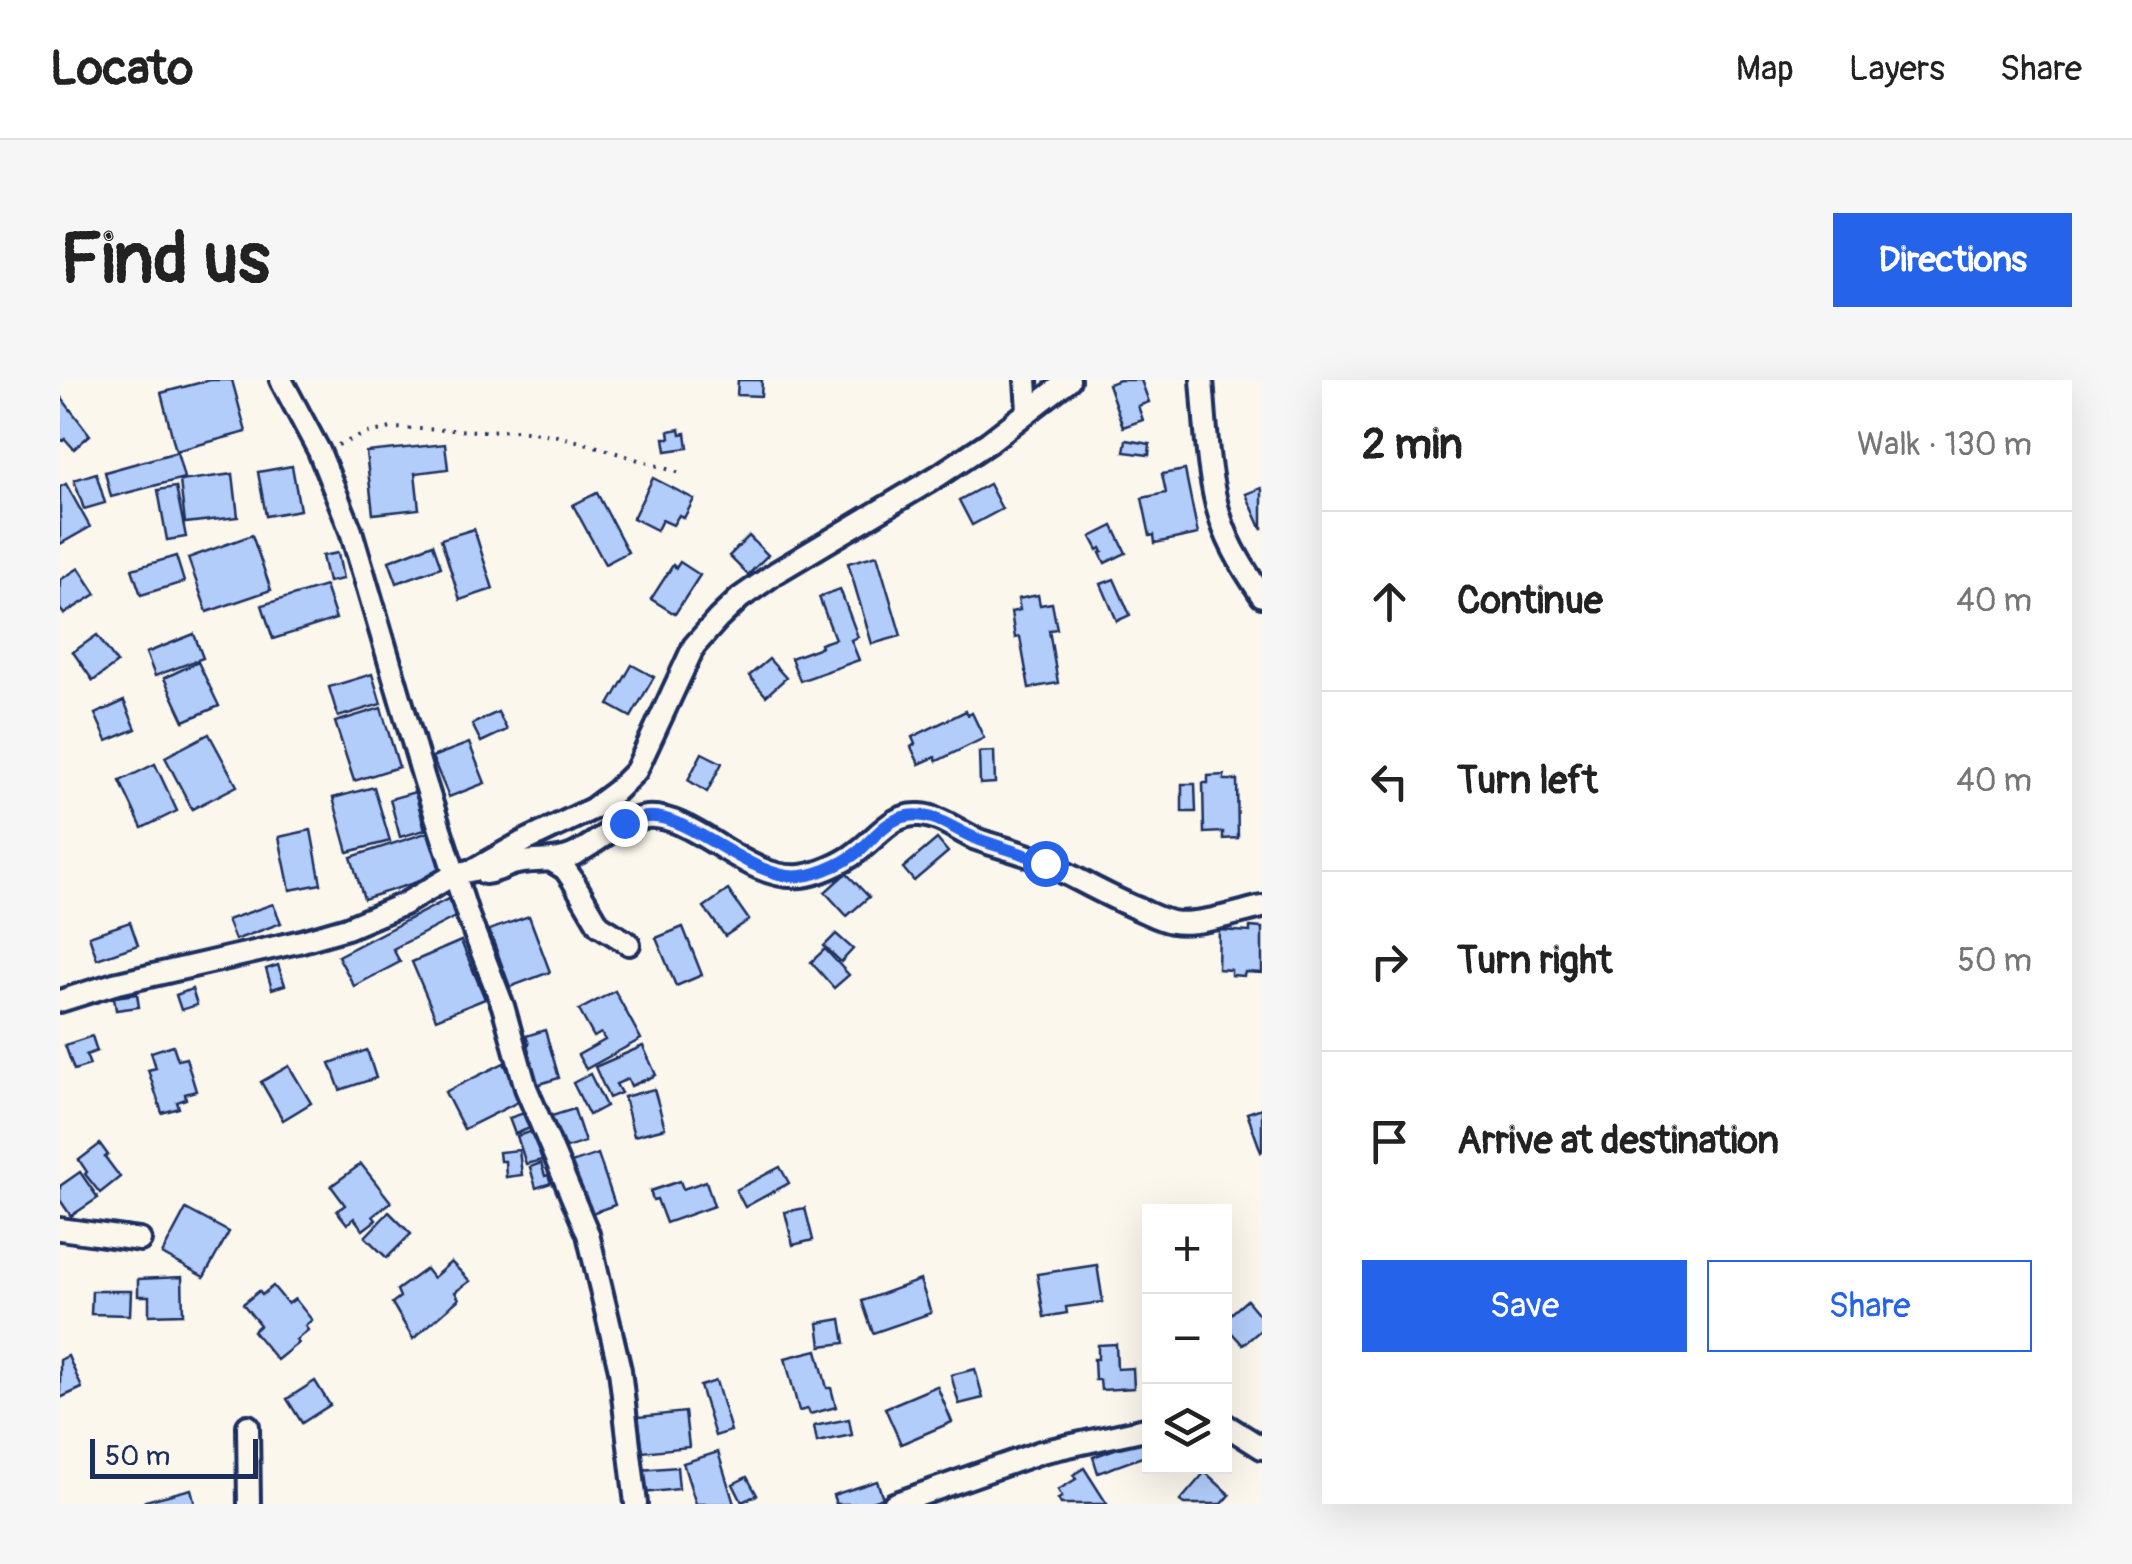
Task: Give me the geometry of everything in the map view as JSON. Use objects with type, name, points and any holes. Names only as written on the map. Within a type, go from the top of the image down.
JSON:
[{"type":"street","points":[[282,380],[319,451],[351,531],[464,872],[468,916],[503,1006],[526,1088],[588,1234],[620,1370],[636,1504]]},
{"type":"street","points":[[1026,380],[1028,410]]},
{"type":"street","points":[[60,1001],[114,984],[347,928],[404,904],[592,809],[636,771],[694,646],[740,598],[776,572],[938,476],[1069,380]]},
{"type":"street","points":[[1202,380],[1220,519],[1238,561],[1262,596]]},
{"type":"street","points":[[464,872],[496,872],[512,864],[572,856],[624,823],[649,816],[677,824],[769,872],[801,876],[824,870],[855,854],[888,824],[921,815],[937,818],[980,840],[1019,851],[1100,893],[1172,922],[1262,908]]},
{"type":"street","points":[[552,861],[572,879],[600,925],[629,944]]},
{"type":"street","points":[[60,1229],[140,1240]]},
{"type":"street","points":[[248,1426],[249,1504]]},
{"type":"street","points":[[1232,1429],[1262,1448]]},
{"type":"street","points":[[905,1502],[1041,1452],[1142,1430]]},
{"type":"path","points":[[319,451],[391,428],[519,430],[588,444],[680,473]]},
{"type":"building","points":[[210,380],[232,380],[246,432],[176,451],[161,393]]},
{"type":"building","points":[[738,380],[762,380],[761,396],[737,395]]},
{"type":"building","points":[[1141,380],[1149,402],[1138,406],[1143,420],[1123,427],[1108,384]]},
{"type":"building","points":[[60,396],[90,435],[74,449],[60,439]]},
{"type":"building","points":[[680,429],[681,434],[686,433],[688,448],[666,451],[664,438],[670,438],[669,431]]},
{"type":"building","points":[[1126,440],[1150,444],[1149,455],[1124,452]]},
{"type":"building","points":[[445,444],[448,469],[415,473],[419,509],[373,514],[366,452]]},
{"type":"building","points":[[177,452],[184,478],[111,497],[105,472]]},
{"type":"building","points":[[292,466],[300,510],[266,516],[258,472]]},
{"type":"building","points":[[1185,470],[1198,534],[1155,543],[1142,498],[1166,493],[1162,474]]},
{"type":"building","points":[[96,473],[105,503],[84,509],[74,480]]},
{"type":"building","points":[[233,474],[238,517],[185,523],[180,481]]},
{"type":"building","points":[[653,478],[694,499],[684,518],[679,515],[673,525],[662,520],[657,530],[633,518]]},
{"type":"building","points":[[66,484],[90,527],[60,544],[60,487]]},
{"type":"building","points":[[989,484],[1002,509],[972,525],[959,500]]},
{"type":"building","points":[[176,487],[186,537],[167,540],[158,490]]},
{"type":"building","points":[[1262,490],[1262,530],[1246,494]]},
{"type":"building","points":[[597,493],[628,552],[605,564],[573,505]]},
{"type":"building","points":[[1113,526],[1126,553],[1105,563],[1101,548],[1098,550],[1091,537]]},
{"type":"building","points":[[474,529],[493,589],[460,600],[441,539]]},
{"type":"building","points":[[252,535],[271,590],[207,612],[188,558]]},
{"type":"building","points":[[749,536],[768,555],[748,575],[729,556]]},
{"type":"building","points":[[433,544],[441,567],[397,583],[389,561]]},
{"type":"building","points":[[338,553],[343,579],[328,582],[322,556]]},
{"type":"building","points":[[877,555],[901,636],[872,644],[848,563]]},
{"type":"building","points":[[176,556],[184,582],[141,595],[132,569]]},
{"type":"building","points":[[680,562],[700,575],[675,614],[651,599],[673,565],[676,568]]},
{"type":"building","points":[[79,568],[96,594],[64,614],[60,609],[60,580]]},
{"type":"building","points":[[1114,579],[1130,615],[1117,621],[1101,584]]},
{"type":"building","points":[[325,586],[336,619],[273,639],[262,605]]},
{"type":"building","points":[[840,589],[858,637],[851,640],[859,660],[800,681],[791,658],[835,639],[819,597]]},
{"type":"building","points":[[1038,595],[1040,605],[1052,603],[1057,629],[1049,630],[1058,683],[1029,688],[1011,612],[1020,610],[1018,599]]},
{"type":"building","points":[[194,634],[203,658],[155,676],[146,653]]},
{"type":"building","points":[[97,635],[117,663],[93,681],[73,652]]},
{"type":"building","points":[[769,659],[786,678],[766,696],[749,676]]},
{"type":"building","points":[[198,662],[219,706],[184,721],[164,678]]},
{"type":"building","points":[[632,665],[654,677],[631,717],[609,705]]},
{"type":"building","points":[[372,674],[381,704],[338,717],[329,687]]},
{"type":"building","points":[[124,701],[136,729],[107,741],[95,714]]},
{"type":"building","points":[[381,708],[399,767],[354,781],[335,722]]},
{"type":"building","points":[[966,711],[968,715],[972,713],[984,738],[937,761],[935,757],[919,764],[911,747],[915,744],[912,737]]},
{"type":"building","points":[[498,712],[507,730],[481,742],[472,724]]},
{"type":"building","points":[[209,734],[237,786],[192,809],[165,757]]},
{"type":"building","points":[[469,743],[485,783],[449,797],[432,757]]},
{"type":"building","points":[[994,751],[995,783],[980,784],[979,752]]},
{"type":"building","points":[[702,753],[722,763],[707,792],[688,780]]},
{"type":"building","points":[[155,764],[177,811],[142,828],[120,781]]},
{"type":"building","points":[[1224,775],[1224,780],[1237,780],[1238,838],[1223,839],[1223,832],[1204,833],[1203,783],[1208,783],[1208,776]]},
{"type":"building","points":[[1182,784],[1195,784],[1196,812],[1182,812]]},
{"type":"building","points":[[374,787],[390,841],[348,852],[333,798]]},
{"type":"building","points":[[415,792],[425,830],[400,837],[390,799]]},
{"type":"building","points":[[311,830],[321,884],[290,890],[279,837]]},
{"type":"building","points":[[429,832],[442,874],[364,899],[351,857]]},
{"type":"building","points":[[937,839],[948,852],[914,881],[903,868]]},
{"type":"building","points":[[846,873],[869,897],[847,916],[825,892]]},
{"type":"building","points":[[728,890],[749,920],[725,936],[704,907]]},
{"type":"building","points":[[448,899],[457,916],[393,949],[400,962],[354,986],[338,956]]},
{"type":"building","points":[[273,904],[281,923],[235,940],[227,920]]},
{"type":"building","points":[[529,916],[550,972],[510,987],[489,930]]},
{"type":"building","points":[[130,922],[138,945],[97,959],[89,936]]},
{"type":"building","points":[[683,927],[702,975],[676,986],[656,938]]},
{"type":"building","points":[[1250,927],[1262,928],[1262,973],[1231,975],[1231,970],[1218,969],[1219,930],[1250,932]]},
{"type":"building","points":[[836,934],[853,949],[841,962],[824,946]]},
{"type":"building","points":[[461,941],[485,999],[436,1019],[412,962]]},
{"type":"building","points":[[825,949],[849,975],[834,988],[811,962]]},
{"type":"building","points":[[278,965],[285,985],[272,989],[266,969]]},
{"type":"building","points":[[192,989],[197,1005],[181,1010],[176,995]]},
{"type":"building","points":[[615,991],[641,1039],[586,1069],[578,1055],[605,1040],[601,1033],[594,1037],[579,1010]]},
{"type":"building","points":[[137,994],[139,1007],[116,1010],[114,997]]},
{"type":"building","points":[[545,1030],[559,1078],[530,1087],[518,1047],[529,1044],[526,1036]]},
{"type":"building","points":[[92,1036],[97,1051],[86,1055],[90,1065],[74,1070],[65,1045]]},
{"type":"building","points":[[173,1045],[178,1060],[186,1058],[196,1091],[177,1102],[179,1108],[162,1113],[148,1070],[156,1068],[151,1052]]},
{"type":"building","points":[[643,1046],[656,1075],[631,1086],[628,1079],[616,1084],[621,1093],[609,1098],[595,1067]]},
{"type":"building","points":[[367,1050],[376,1078],[340,1090],[330,1063]]},
{"type":"building","points":[[504,1063],[522,1100],[464,1129],[445,1092]]},
{"type":"building","points":[[289,1066],[311,1103],[283,1120],[261,1082]]},
{"type":"building","points":[[590,1074],[606,1106],[589,1115],[573,1083]]},
{"type":"building","points":[[654,1089],[665,1128],[634,1136],[624,1097]]},
{"type":"building","points":[[1262,1108],[1262,1151],[1261,1152],[1247,1113]]},
{"type":"building","points":[[574,1109],[585,1142],[555,1152],[545,1118]]},
{"type":"building","points":[[524,1113],[530,1128],[515,1134],[509,1118]]},
{"type":"building","points":[[533,1131],[542,1160],[526,1164],[517,1136]]},
{"type":"building","points":[[100,1144],[120,1177],[100,1193],[79,1160]]},
{"type":"building","points":[[519,1150],[522,1175],[506,1177],[505,1161],[500,1161],[499,1152]]},
{"type":"building","points":[[598,1154],[615,1205],[586,1215],[562,1166]]},
{"type":"building","points":[[541,1163],[551,1183],[536,1188],[530,1167]]},
{"type":"building","points":[[361,1164],[391,1202],[363,1230],[354,1218],[347,1224],[337,1211],[345,1205],[331,1186]]},
{"type":"building","points":[[780,1167],[789,1183],[745,1207],[736,1190]]},
{"type":"building","points":[[80,1172],[98,1198],[71,1216],[60,1200],[60,1186]]},
{"type":"building","points":[[680,1181],[683,1189],[706,1181],[714,1206],[666,1223],[650,1191]]},
{"type":"building","points":[[805,1208],[813,1240],[793,1245],[785,1212]]},
{"type":"building","points":[[186,1209],[229,1232],[204,1277],[162,1254]]},
{"type":"building","points":[[389,1212],[411,1234],[387,1258],[365,1237]]},
{"type":"building","points":[[451,1262],[470,1281],[455,1292],[459,1299],[413,1339],[392,1303],[400,1297],[397,1290],[426,1269],[433,1278]]},
{"type":"building","points":[[1097,1265],[1103,1302],[1066,1307],[1067,1313],[1044,1317],[1037,1274]]},
{"type":"building","points":[[182,1277],[183,1314],[149,1315],[149,1296],[138,1296],[138,1279]]},
{"type":"building","points":[[920,1280],[931,1313],[873,1333],[862,1301]]},
{"type":"building","points":[[273,1286],[288,1304],[295,1299],[312,1320],[305,1326],[308,1330],[296,1340],[298,1343],[277,1360],[253,1331],[260,1325],[243,1304]]},
{"type":"building","points":[[92,1291],[131,1291],[130,1315],[91,1314]]},
{"type":"building","points":[[1247,1300],[1262,1318],[1262,1329],[1243,1345],[1232,1333],[1232,1313]]},
{"type":"building","points":[[841,1319],[845,1343],[821,1346],[818,1323]]},
{"type":"building","points":[[1116,1344],[1117,1369],[1133,1368],[1134,1388],[1101,1390],[1100,1380],[1095,1380],[1098,1345]]},
{"type":"building","points":[[817,1350],[836,1407],[810,1414],[808,1409],[799,1411],[785,1358]]},
{"type":"building","points":[[68,1356],[82,1388],[60,1398],[60,1360]]},
{"type":"building","points":[[975,1369],[983,1398],[959,1404],[951,1375]]},
{"type":"building","points":[[315,1381],[330,1405],[302,1423],[287,1399]]},
{"type":"building","points":[[716,1381],[731,1431],[715,1436],[700,1386]]},
{"type":"building","points":[[937,1386],[952,1422],[901,1444],[885,1408]]},
{"type":"building","points":[[685,1412],[689,1447],[643,1452],[638,1417]]},
{"type":"building","points":[[849,1419],[852,1435],[817,1442],[814,1426]]},
{"type":"building","points":[[1142,1439],[1142,1457],[1098,1473],[1093,1457]]},
{"type":"building","points":[[718,1452],[734,1504],[696,1504],[683,1463]]},
{"type":"building","points":[[677,1467],[679,1489],[642,1493],[640,1470]]},
{"type":"building","points":[[1084,1468],[1107,1504],[1061,1504],[1058,1490],[1076,1479],[1073,1475]]},
{"type":"building","points":[[1203,1474],[1230,1495],[1222,1504],[1180,1501]]},
{"type":"building","points":[[747,1477],[757,1495],[742,1502],[733,1484]]},
{"type":"building","points":[[877,1481],[883,1498],[865,1504],[836,1504],[833,1495]]},
{"type":"building","points":[[191,1489],[195,1504],[145,1501]]},
{"type":"route","points":[[624,823],[649,816],[677,824],[740,859],[769,872],[792,876],[824,870],[855,854],[888,824],[921,815],[1045,863]]}]
